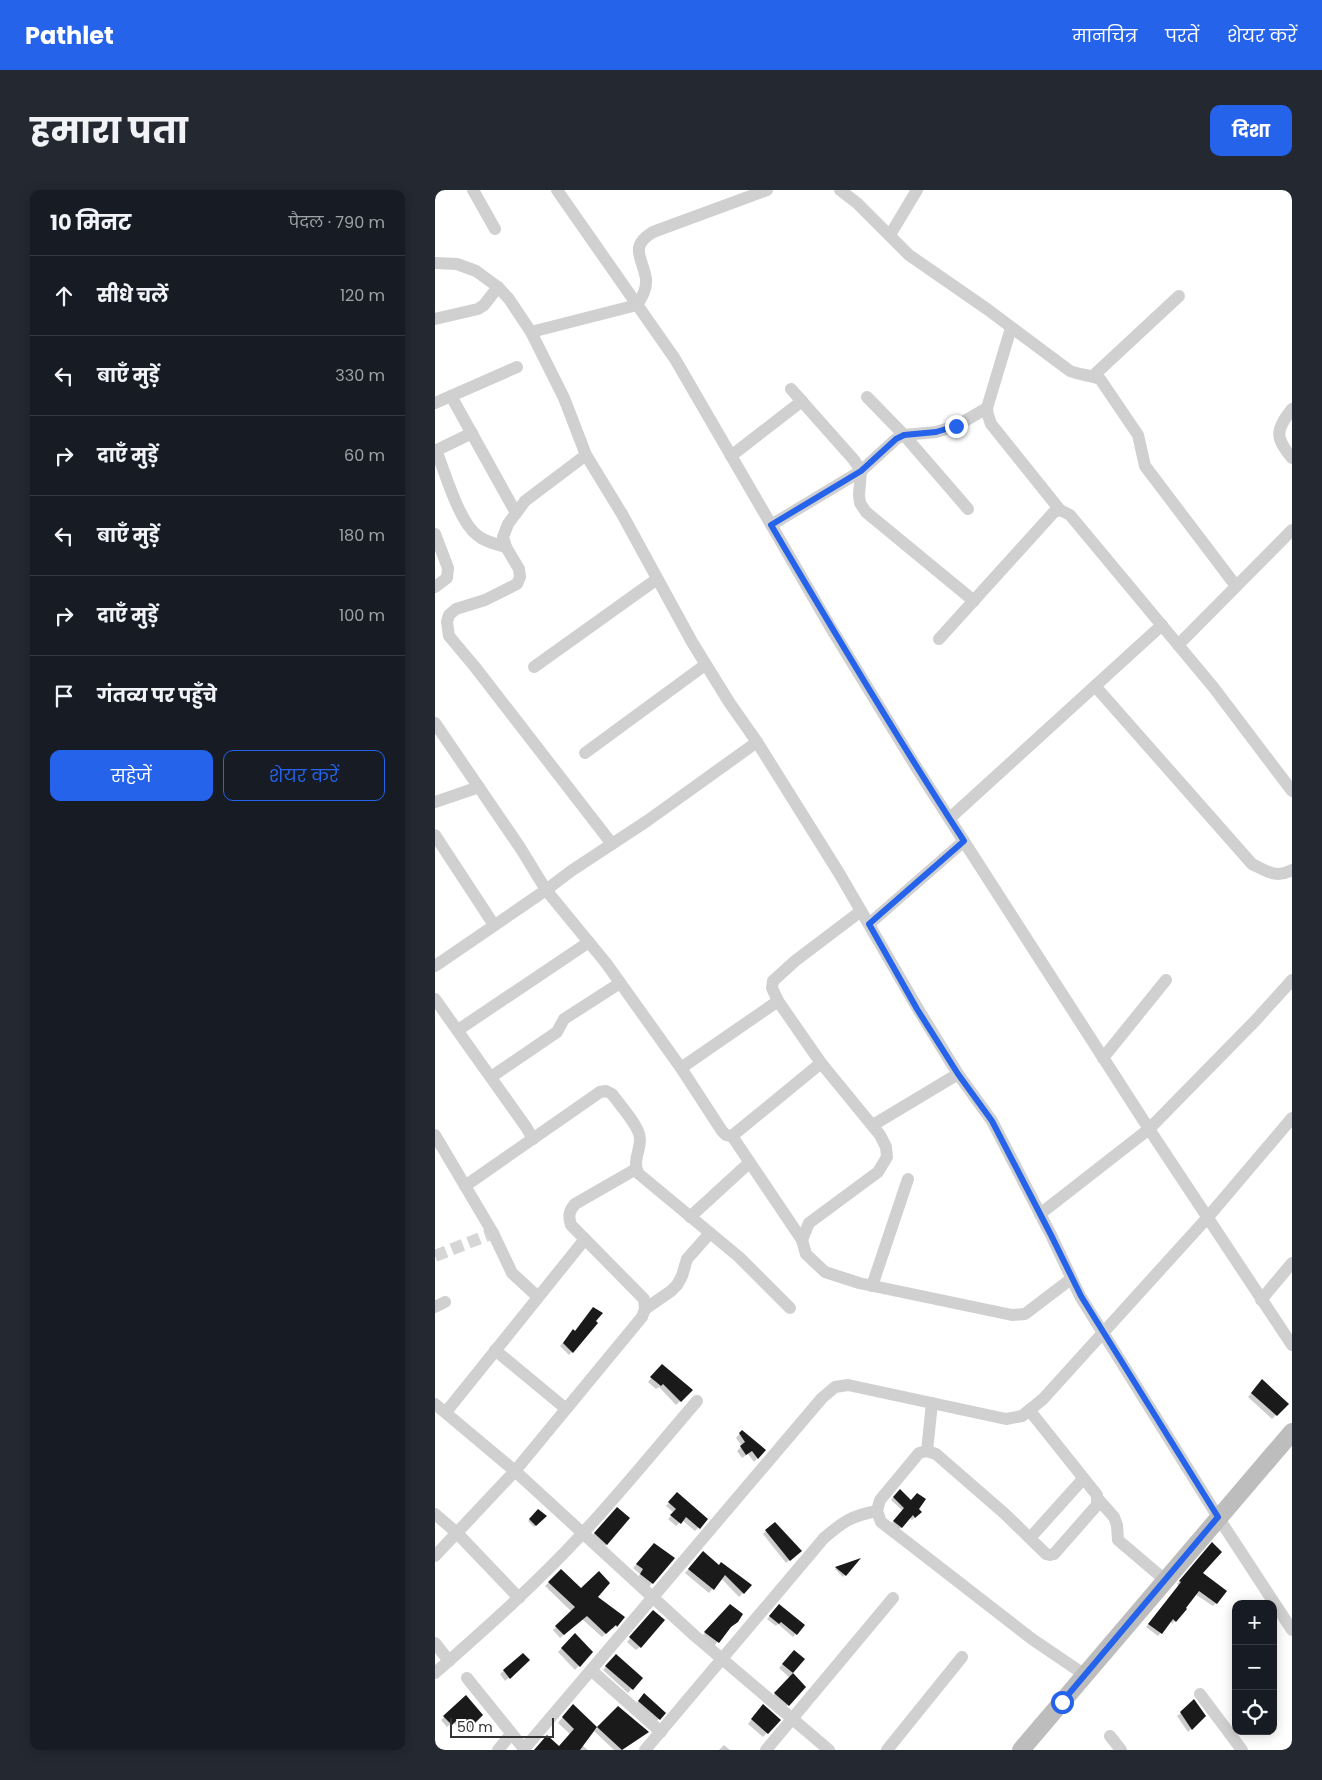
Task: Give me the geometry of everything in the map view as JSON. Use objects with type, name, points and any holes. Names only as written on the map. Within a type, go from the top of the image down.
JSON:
[{"type":"street","points":[[473,190],[495,229]]},
{"type":"street","points":[[557,190],[675,359],[847,653],[964,841],[1149,1129],[1292,1345]]},
{"type":"street","points":[[531,332],[637,305],[644,293],[646,280],[638,254],[639,245],[643,238],[653,232],[767,190]]},
{"type":"street","points":[[841,190],[857,202],[909,254],[1070,371],[1099,379],[1138,435],[1145,466],[1236,586]]},
{"type":"street","points":[[890,236],[917,190]]},
{"type":"street","points":[[435,263],[457,264],[476,271],[498,287],[509,299],[531,332],[564,398],[586,455],[622,514],[705,664],[839,872],[917,1009],[958,1074],[992,1121],[1040,1214],[1071,1280],[1218,1517],[1292,1630]]},
{"type":"street","points":[[435,318],[478,310],[484,306],[498,287]]},
{"type":"street","points":[[1093,376],[1179,296]]},
{"type":"street","points":[[1011,328],[987,408],[991,424],[1060,510],[1070,515],[1214,688],[1292,791]]},
{"type":"street","points":[[435,403],[517,367]]},
{"type":"street","points":[[791,388],[851,455],[861,471],[859,495],[860,503],[866,512],[974,601]]},
{"type":"street","points":[[451,396],[516,513]]},
{"type":"street","points":[[867,397],[904,435],[968,509]]},
{"type":"street","points":[[731,456],[802,401]]},
{"type":"street","points":[[771,525],[861,471],[896,439],[904,435],[936,432],[956,426],[987,408]]},
{"type":"street","points":[[1292,409],[1280,427],[1279,436],[1281,444],[1292,458]]},
{"type":"street","points":[[472,433],[436,450],[463,519],[475,534],[484,540],[506,547]]},
{"type":"street","points":[[586,455],[525,501],[508,524],[503,537],[506,547],[519,569],[520,577],[517,584],[485,600],[456,609],[449,615],[447,622],[449,636],[612,844]]},
{"type":"street","points":[[939,639],[1053,512],[1060,510]]},
{"type":"street","points":[[1178,645],[1292,530]]},
{"type":"street","points":[[435,534],[449,568],[447,578],[435,587]]},
{"type":"street","points":[[534,667],[657,579]]},
{"type":"street","points":[[950,818],[1162,626]]},
{"type":"street","points":[[585,753],[705,664]]},
{"type":"street","points":[[1095,686],[1252,864],[1271,874],[1283,875],[1292,870]]},
{"type":"street","points":[[435,723],[521,849],[546,890],[606,963],[681,1068],[722,1131],[726,1135],[732,1136],[802,1240],[806,1254],[825,1272],[872,1286],[1012,1315],[1025,1314],[1071,1280]]},
{"type":"street","points":[[435,966],[571,871],[647,821],[757,742]]},
{"type":"street","points":[[435,802],[479,787]]},
{"type":"street","points":[[435,835],[495,925]]},
{"type":"street","points":[[869,924],[964,841]]},
{"type":"street","points":[[802,1240],[809,1223],[878,1172],[887,1157],[886,1147],[880,1134],[821,1063],[777,1001],[772,988],[773,981],[795,961],[861,911]]},
{"type":"street","points":[[458,1030],[589,942]]},
{"type":"street","points":[[1103,1058],[1166,980]]},
{"type":"street","points":[[1040,1214],[1149,1129],[1292,980]]},
{"type":"street","points":[[491,1077],[557,1032],[564,1019],[620,983]]},
{"type":"street","points":[[435,999],[533,1139]]},
{"type":"street","points":[[681,1068],[777,1001]]},
{"type":"street","points":[[732,1136],[821,1063]]},
{"type":"street","points":[[873,1125],[958,1074]]},
{"type":"street","points":[[465,1186],[600,1092],[606,1091],[612,1094],[639,1131],[639,1147],[635,1164],[639,1174],[739,1258],[789,1308]]},
{"type":"street","points":[[467,1678],[525,1749],[822,1398],[835,1387],[848,1385],[1006,1418],[1015,1418],[1030,1411],[1103,1334],[1208,1217],[1292,1118]]},
{"type":"street","points":[[435,1135],[493,1233],[512,1273],[538,1297]]},
{"type":"street","points":[[690,1217],[749,1163]]},
{"type":"street","points":[[435,1556],[515,1471],[565,1408],[642,1317],[645,1308],[643,1299],[638,1292],[571,1225],[568,1218],[569,1210],[575,1204],[636,1169]]},
{"type":"street","points":[[872,1286],[908,1179]]},
{"type":"street","points":[[645,1308],[677,1285],[687,1259],[710,1233]]},
{"type":"street","points":[[446,1412],[585,1239]]},
{"type":"street","points":[[1261,1300],[1292,1263]]},
{"type":"street","points":[[495,1350],[565,1408]]},
{"type":"street","points":[[435,1673],[519,1598],[583,1534],[697,1401]]},
{"type":"street","points":[[927,1451],[932,1403]]},
{"type":"street","points":[[435,1404],[515,1471],[721,1659],[829,1750]]},
{"type":"street","points":[[1030,1411],[1114,1517],[1117,1525],[1118,1540],[1165,1580]]},
{"type":"street","points":[[1021,1750],[1292,1432]]},
{"type":"street","points":[[1085,1675],[1032,1639],[881,1522],[877,1511],[880,1500],[919,1454],[927,1451],[936,1454],[1005,1514],[1046,1554],[1054,1554],[1097,1505],[1098,1499]]},
{"type":"street","points":[[1029,1538],[1083,1479]]},
{"type":"street","points":[[645,1750],[824,1538],[840,1524],[857,1515],[877,1511]]},
{"type":"street","points":[[435,1514],[457,1533],[519,1598]]},
{"type":"street","points":[[766,1750],[893,1598]]},
{"type":"street","points":[[435,1643],[449,1660]]},
{"type":"street","points":[[887,1750],[962,1657]]},
{"type":"street","points":[[591,1670],[661,1732]]},
{"type":"street","points":[[1200,1694],[1242,1750]]},
{"type":"street","points":[[498,1750],[511,1734]]},
{"type":"street","points":[[1110,1736],[1121,1750]]},
{"type":"building","points":[[593,1307],[603,1313],[596,1321],[598,1323],[573,1353],[563,1343],[573,1329],[575,1331]]},
{"type":"building","points":[[662,1364],[693,1390],[681,1402],[663,1384],[661,1386],[650,1377]]},
{"type":"building","points":[[1262,1379],[1289,1404],[1277,1416],[1251,1393]]},
{"type":"building","points":[[742,1430],[766,1450],[758,1459],[752,1451],[746,1455],[740,1446],[745,1442],[739,1433]]},
{"type":"building","points":[[900,1489],[911,1500],[917,1493],[926,1499],[919,1509],[922,1512],[915,1518],[913,1515],[902,1528],[893,1521],[904,1508],[893,1497]]},
{"type":"building","points":[[677,1492],[708,1519],[700,1529],[686,1517],[681,1524],[670,1515],[676,1509],[668,1502]]},
{"type":"building","points":[[617,1507],[630,1518],[607,1545],[594,1533]]},
{"type":"building","points":[[538,1509],[547,1516],[536,1526],[529,1519]]},
{"type":"building","points":[[775,1522],[802,1551],[790,1561],[765,1530]]},
{"type":"building","points":[[1212,1542],[1222,1552],[1203,1573],[1227,1591],[1217,1604],[1199,1591],[1176,1622],[1173,1619],[1162,1634],[1148,1624],[1181,1582],[1179,1581]]},
{"type":"building","points":[[654,1543],[675,1558],[653,1584],[640,1574],[643,1569],[636,1564]]},
{"type":"building","points":[[703,1551],[719,1565],[721,1562],[752,1585],[744,1594],[725,1575],[714,1590],[688,1569]]},
{"type":"building","points":[[861,1558],[846,1576],[835,1567]]},
{"type":"building","points":[[561,1569],[581,1588],[599,1571],[610,1583],[598,1597],[625,1617],[617,1627],[616,1625],[606,1634],[587,1616],[564,1635],[555,1626],[575,1607],[548,1582]]},
{"type":"building","points":[[730,1604],[743,1614],[719,1643],[704,1632]]},
{"type":"building","points":[[779,1604],[805,1625],[797,1635],[781,1622],[779,1624],[769,1616]]},
{"type":"building","points":[[653,1610],[665,1620],[641,1648],[629,1637]]},
{"type":"building","points":[[575,1633],[593,1652],[580,1667],[561,1648]]},
{"type":"building","points":[[794,1650],[805,1659],[793,1673],[782,1664]]},
{"type":"building","points":[[523,1653],[530,1660],[510,1679],[503,1670]]},
{"type":"building","points":[[616,1654],[643,1678],[633,1690],[605,1666]]},
{"type":"building","points":[[793,1673],[806,1687],[789,1706],[774,1693]]},
{"type":"building","points":[[644,1693],[666,1713],[660,1720],[638,1701]]},
{"type":"building","points":[[466,1695],[483,1715],[468,1730],[458,1719],[452,1725],[443,1716]]},
{"type":"building","points":[[1194,1699],[1206,1716],[1192,1730],[1180,1712]]},
{"type":"building","points":[[573,1704],[597,1727],[580,1750],[534,1750],[547,1735],[559,1746],[574,1729],[562,1717]]},
{"type":"building","points":[[763,1704],[781,1720],[768,1734],[751,1719]]},
{"type":"building","points":[[618,1706],[649,1732],[622,1750],[597,1727]]},
{"type":"tunnel","points":[[435,1256],[493,1233]]},
{"type":"route","points":[[956,426],[936,432],[904,435],[896,439],[861,471],[771,525],[831,628],[964,841],[869,924],[917,1009],[958,1074],[992,1121],[1051,1235],[1071,1280],[1218,1517],[1062,1702]]}]
